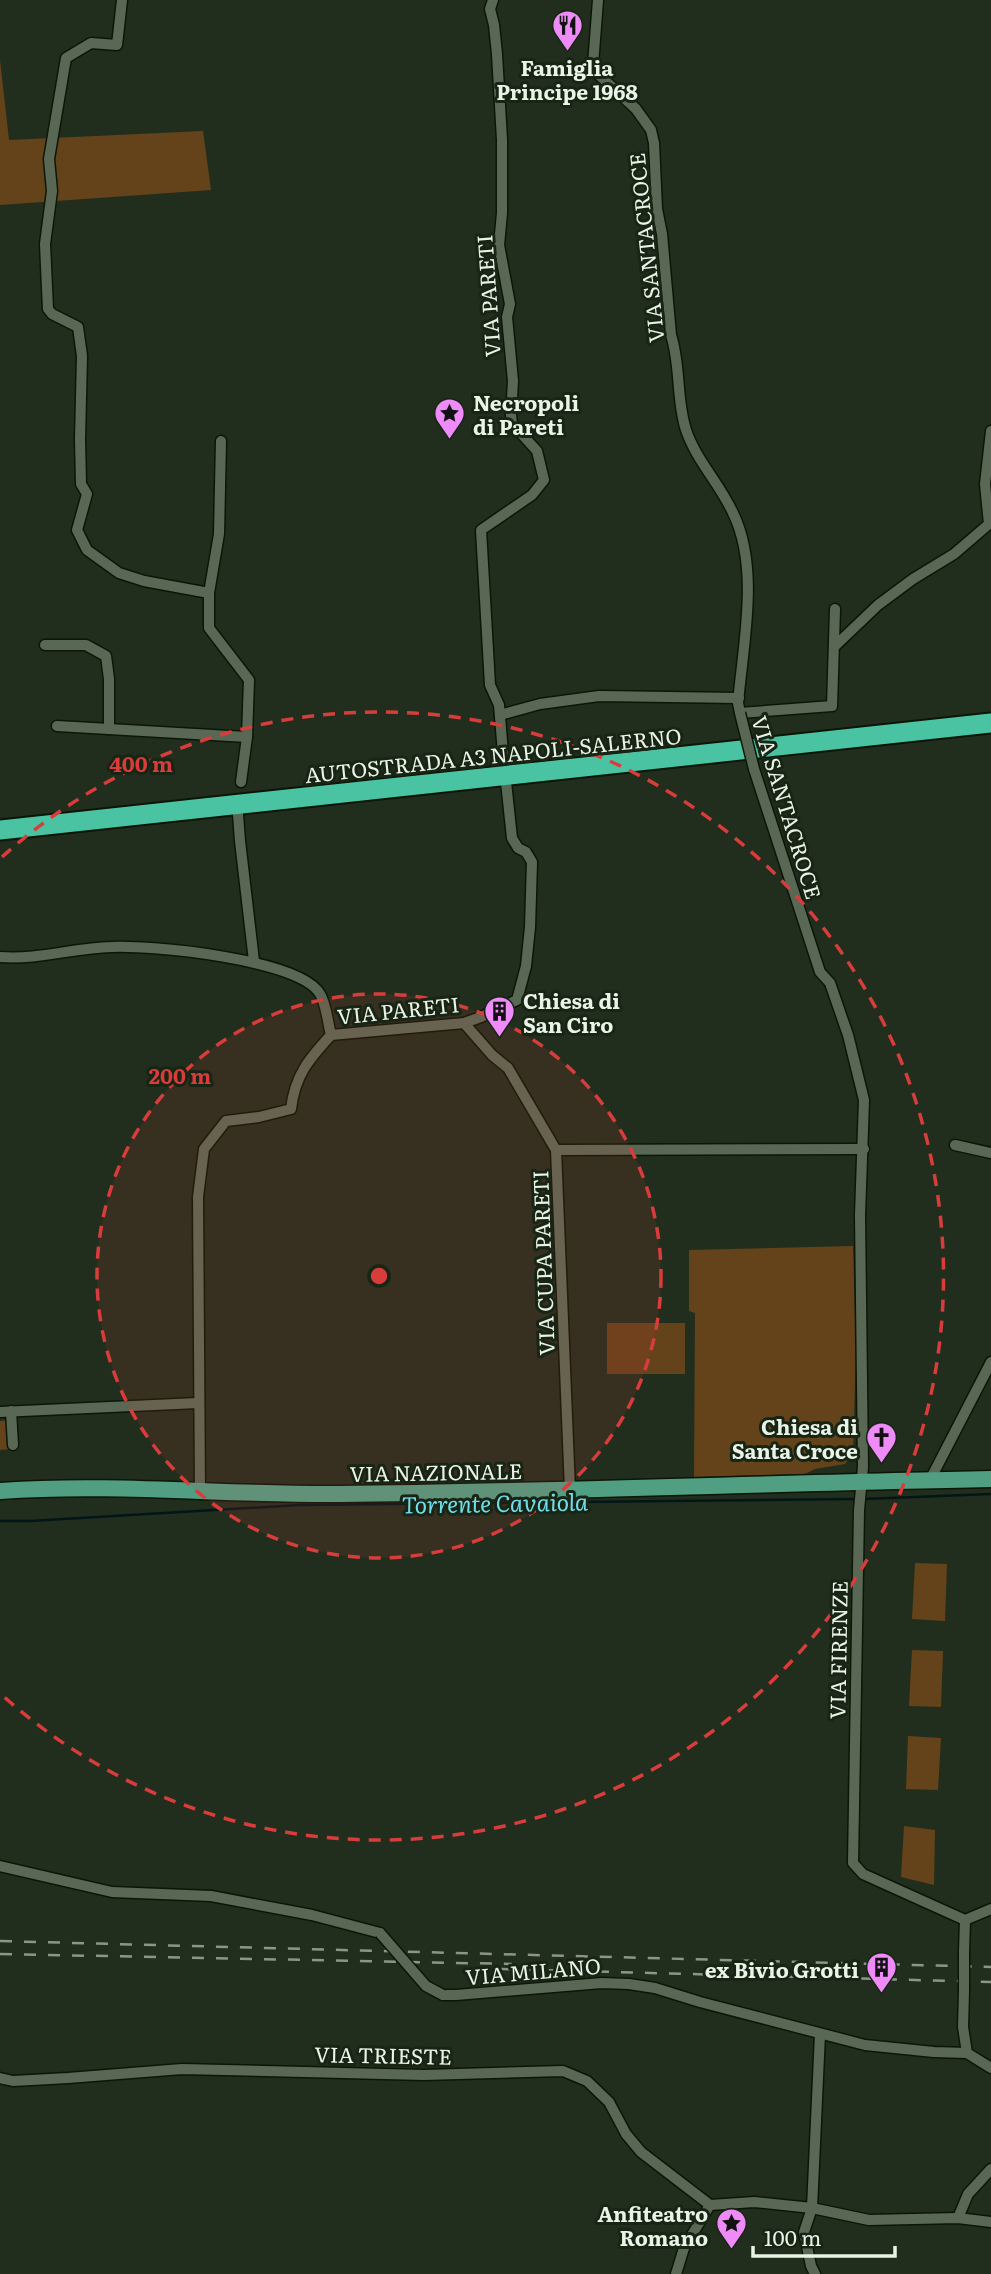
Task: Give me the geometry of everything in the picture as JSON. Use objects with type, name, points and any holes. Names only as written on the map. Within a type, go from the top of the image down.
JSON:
[{"type":"highway","name":"AUTOSTRADA A3 NAPOLI-SALERNO","points":[[0,817],[991,710]]},
{"type":"highway","name":"AUTOSTRADA A3 NAPOLI-SALERNO","points":[[0,830],[991,723]]},
{"type":"main road","name":"VIA NAZIONALE","points":[[0,1491],[79,1489],[336,1494],[864,1485],[991,1479]]},
{"type":"street","points":[[121,0],[117,44],[91,43],[66,58],[49,159],[52,191],[45,244],[48,309],[52,314],[78,327],[82,356],[81,484],[87,494],[78,530],[87,550],[118,573],[144,581],[209,593]]},
{"type":"street","name":"VIA PARETI","points":[[493,0],[490,9],[497,54],[502,140],[499,245],[510,304],[506,317],[513,381],[511,415],[512,422],[537,452],[544,480],[532,495],[481,530],[488,662],[491,685],[499,705],[503,753]]},
{"type":"street","name":"VIA SANTACROCE","points":[[598,0],[593,65],[599,75],[636,109],[651,130],[654,143],[657,209],[662,234],[671,335],[675,347],[679,406],[690,442],[733,512],[742,534],[747,561],[747,585],[740,713],[754,769],[820,972],[830,983],[848,1035],[864,1100],[860,1227],[864,1485]]},
{"type":"street","points":[[835,646],[878,605],[954,554],[989,524],[985,484],[991,431]]},
{"type":"street","points":[[220,441],[219,534],[209,593],[209,628],[249,680],[247,737],[241,782]]},
{"type":"street","points":[[740,713],[832,706],[835,609]]},
{"type":"street","points":[[45,645],[86,645],[106,656],[109,679],[108,729]]},
{"type":"street","points":[[500,715],[540,704],[599,696],[739,698]]},
{"type":"street","points":[[57,726],[247,737]]},
{"type":"street","name":"VIA PARETI","points":[[200,1493],[198,1197],[204,1149],[226,1121],[291,1109],[293,1090],[307,1061],[331,1035],[464,1023],[517,1000],[526,966],[532,862],[512,838],[506,782]]},
{"type":"street","points":[[238,814],[254,961]]},
{"type":"street","points":[[0,957],[36,957],[111,947],[178,950],[254,961],[299,977],[320,993],[331,1035]]},
{"type":"street","name":"VIA CUPA PARETI","points":[[464,1023],[485,1049],[508,1068],[556,1150],[570,1490]]},
{"type":"street","points":[[955,1145],[991,1153]]},
{"type":"street","points":[[556,1150],[864,1149]]},
{"type":"street","points":[[930,1480],[991,1362]]},
{"type":"street","points":[[0,1412],[198,1403]]},
{"type":"street","points":[[12,1411],[13,1445]]},
{"type":"street","name":"VIA FIRENZE","points":[[864,1485],[859,1510],[853,1863],[863,1874],[965,1920]]},
{"type":"street","name":"VIA MILANO","points":[[0,1866],[111,1892],[211,1896],[312,1915],[380,1933],[426,1986],[443,1995],[602,1983],[629,1984],[655,1988],[700,2003],[865,2045],[967,2053]]},
{"type":"street","points":[[991,1909],[965,1920],[963,2027],[967,2053],[991,2068]]},
{"type":"street","points":[[815,2274],[804,2232],[812,2208],[820,2034]]},
{"type":"street","name":"VIA TRIESTE","points":[[0,2078],[13,2081],[182,2069],[424,2075],[563,2071],[587,2081],[609,2102],[626,2134],[641,2152],[710,2206]]},
{"type":"street","points":[[958,2218],[968,2194],[991,2169]]},
{"type":"street","points":[[676,2274],[684,2248],[710,2206],[741,2202],[812,2208],[869,2220],[958,2218],[991,2222]]},
{"type":"shaded area","points":[[0,60],[9,140],[203,131],[211,190],[0,205]]},
{"type":"shaded area","points":[[853,1246],[856,1352],[853,1453],[845,1464],[815,1469],[805,1474],[694,1477],[695,1313],[689,1311],[689,1250]]},
{"type":"shaded area","points":[[607,1323],[685,1323],[685,1374],[607,1374]]},
{"type":"shaded area","points":[[10,1420],[11,1449],[0,1450],[0,1421]]},
{"type":"shaded area","points":[[915,1563],[947,1564],[945,1621],[912,1619]]},
{"type":"shaded area","points":[[912,1650],[943,1651],[941,1707],[909,1706]]},
{"type":"shaded area","points":[[908,1736],[941,1738],[938,1790],[906,1789]]},
{"type":"shaded area","points":[[904,1826],[935,1830],[934,1885],[901,1877]]},
{"type":"waterway","name":"Torrente Cavaiola","points":[[864,1499],[991,1494]]},
{"type":"waterway","name":"Torrente Cavaiola","points":[[0,1521],[300,1505],[857,1499]]},
{"type":"railway","points":[[0,1941],[991,1967]]},
{"type":"railway","points":[[0,1954],[512,1964]]},
{"type":"railway","points":[[501,1969],[991,1982]]},
{"type":"place","name":"Famiglia Principe 1968","points":[[567,53]]},
{"type":"place","name":"Necropoli di Pareti","points":[[450,440]]},
{"type":"place","name":"Chiesa di San Ciro","points":[[500,1038]]},
{"type":"place","name":"Chiesa di Santa Croce","points":[[881,1464]]},
{"type":"place","name":"ex Bivio Grotti","points":[[882,1995]]},
{"type":"place","name":"Anfiteatro Romano","points":[[731,2251]]}]
